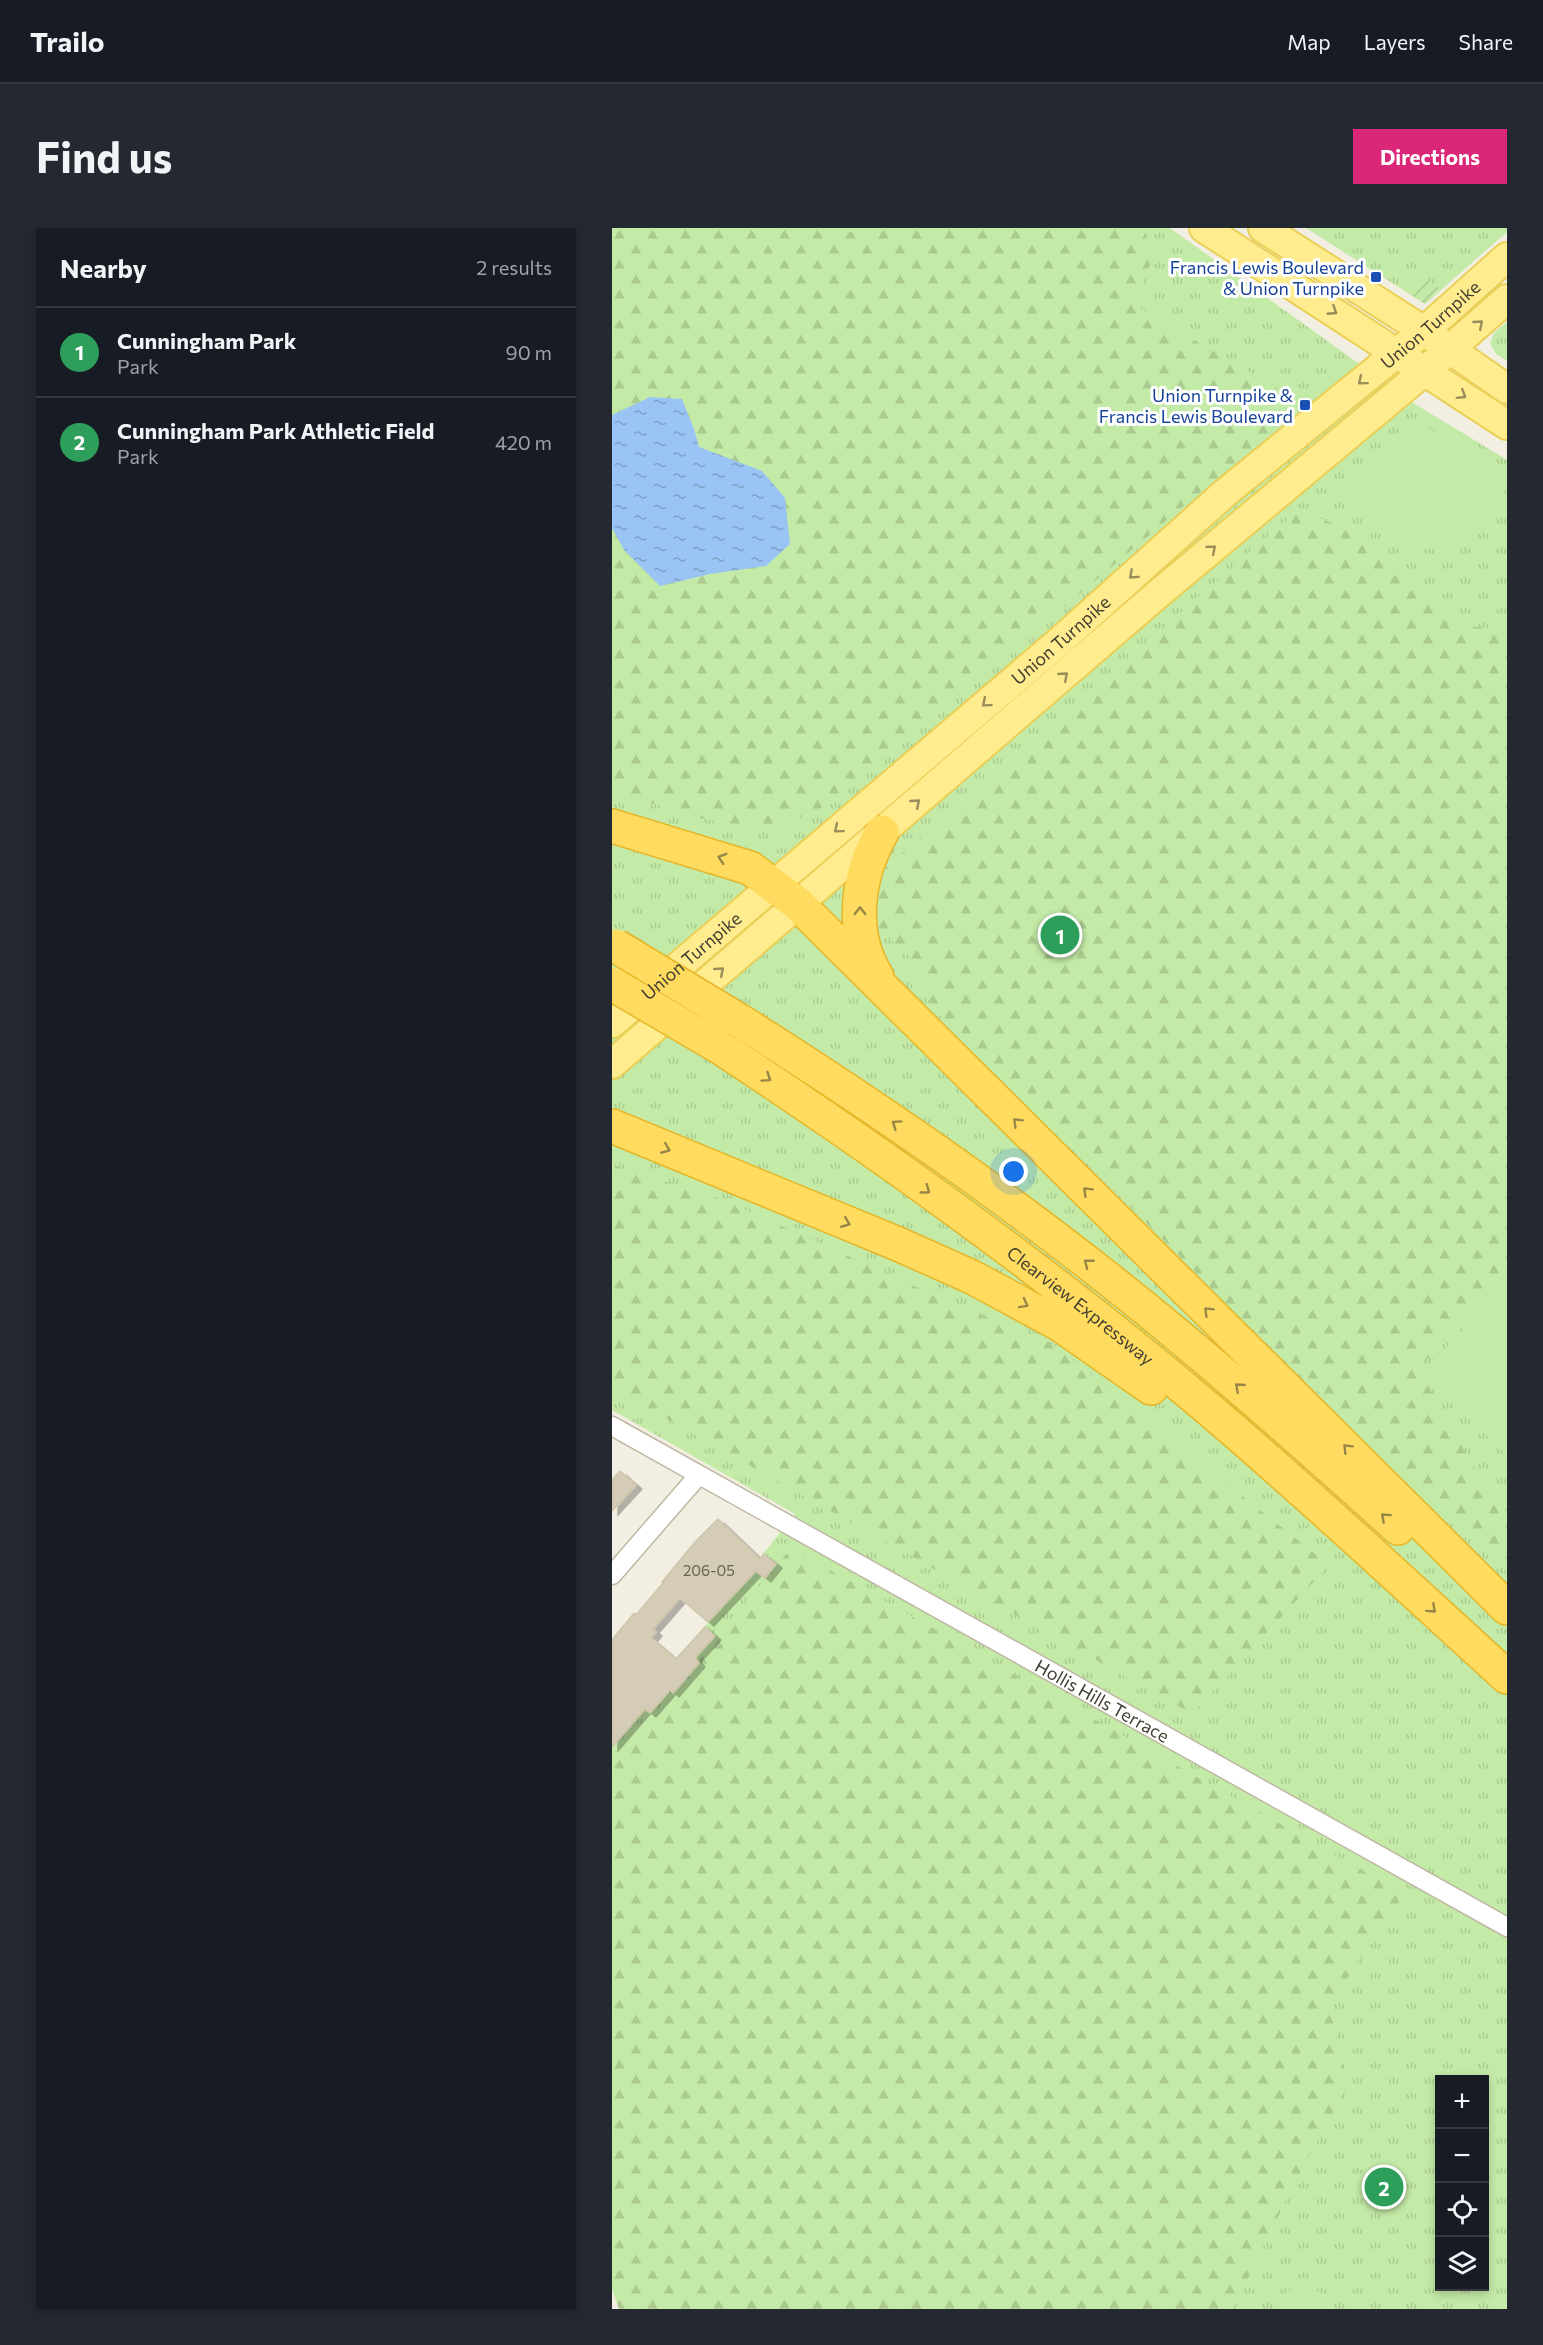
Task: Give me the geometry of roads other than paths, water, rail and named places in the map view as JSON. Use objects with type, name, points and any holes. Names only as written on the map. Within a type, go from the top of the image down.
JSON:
[{"type":"highway","points":[[612,826],[750,868],[786,894],[1507,1608]]},
{"type":"highway","points":[[882,832],[862,879],[860,930],[863,945],[874,972],[896,1002]]},
{"type":"highway","points":[[614,945],[740,1021],[920,1141],[1032,1221],[1122,1290],[1272,1415],[1507,1625]]},
{"type":"highway","name":"Clearview Expressway","points":[[612,984],[718,1046],[808,1106],[1107,1326],[1222,1420],[1507,1677]]},
{"type":"highway","points":[[612,1126],[918,1253],[972,1277],[1032,1308],[1085,1341],[1137,1378],[1400,1580]]},
{"type":"main road","points":[[1204,228],[1397,351],[1507,425]]},
{"type":"main road","points":[[1263,228],[1424,331],[1507,389]]},
{"type":"main road","name":"Union Turnpike","points":[[612,1064],[786,894],[1060,640],[1225,493],[1424,331],[1507,257]]},
{"type":"main road","name":"Union Turnpike","points":[[612,1023],[786,894],[882,832],[1158,594],[1426,370],[1507,299]]},
{"type":"street","name":"Hollis Hills Terrace","points":[[612,1426],[1507,1927]]},
{"type":"street","points":[[612,1575],[698,1476]]},
{"type":"water","points":[[650,397],[682,399],[699,447],[762,471],[785,498],[790,544],[766,566],[710,574],[660,586],[624,550],[612,528],[612,415]]},
{"type":"place","name":"Francis Lewis Boulevard & Union Turnpike","points":[[1376,277]]},
{"type":"place","name":"Union Turnpike & Francis Lewis Boulevard","points":[[1305,405]]},
{"type":"place","name":"Cunningham Park","points":[[1060,935]]},
{"type":"place","name":"Cunningham Park Athletic Field","points":[[1384,2187]]}]
